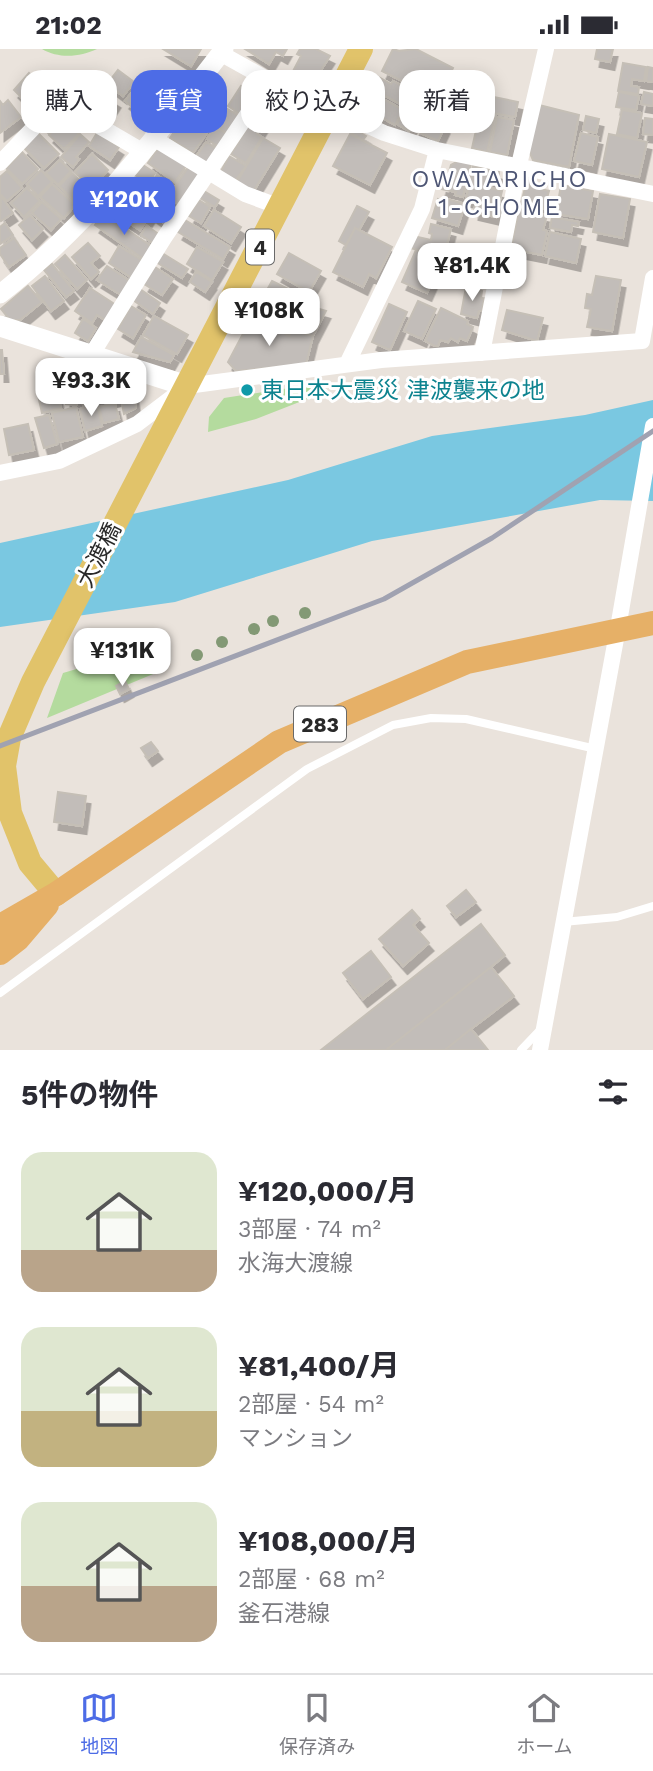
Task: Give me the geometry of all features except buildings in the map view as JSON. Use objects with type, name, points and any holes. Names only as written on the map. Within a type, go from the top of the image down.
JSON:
[{"type":"highway","name":"283","points":[[0,926],[57,894],[279,742],[467,662],[618,628],[653,623]]},
{"type":"highway","name":"283","points":[[0,953],[18,939],[57,894]]},
{"type":"main road","name":"4","points":[[350,70],[360,49]]},
{"type":"main road","name":"4","points":[[187,386],[319,133]]},
{"type":"main road","points":[[0,326],[187,386]]},
{"type":"main road","name":"大渡橋","points":[[57,894],[30,863],[10,813],[4,766],[9,738],[33,682],[187,386]]},
{"type":"street","points":[[482,353],[519,165],[547,49]]},
{"type":"street","points":[[0,294],[50,253],[148,145],[222,51],[252,70]]},
{"type":"street","points":[[0,163],[58,102],[209,173],[245,194],[280,207]]},
{"type":"street","points":[[92,355],[164,238],[241,125]]},
{"type":"street","points":[[384,133],[437,150],[653,194]]},
{"type":"street","points":[[347,364],[422,209],[437,150]]},
{"type":"street","points":[[0,473],[59,461],[137,424],[187,386],[347,364],[642,341],[653,278]]},
{"type":"street","points":[[540,1050],[653,426]]},
{"type":"lane","points":[[0,993],[307,769],[393,725],[431,718],[466,719],[596,749]]},
{"type":"lane","points":[[563,922],[617,918],[653,906]]},
{"type":"lane","points":[[521,1050],[543,1027]]},
{"type":"green space","points":[[42,49],[97,49],[69,56]]},
{"type":"green space","points":[[328,382],[325,392],[256,419],[208,432],[209,417],[224,398]]},
{"type":"green space","points":[[151,647],[158,672],[47,718],[63,673]]},
{"type":"water","points":[[653,400],[653,501],[600,500],[372,541],[175,602],[0,627],[0,543],[288,480],[432,436],[585,415]]},
{"type":"railway","points":[[0,746],[384,599],[492,538],[653,431]]},
{"type":"place","name":"東日本大震災 津波襲来の地","points":[[247,390]]},
{"type":"district","name":"OWATARICHO 1-CHOME","points":[[500,193]]}]
